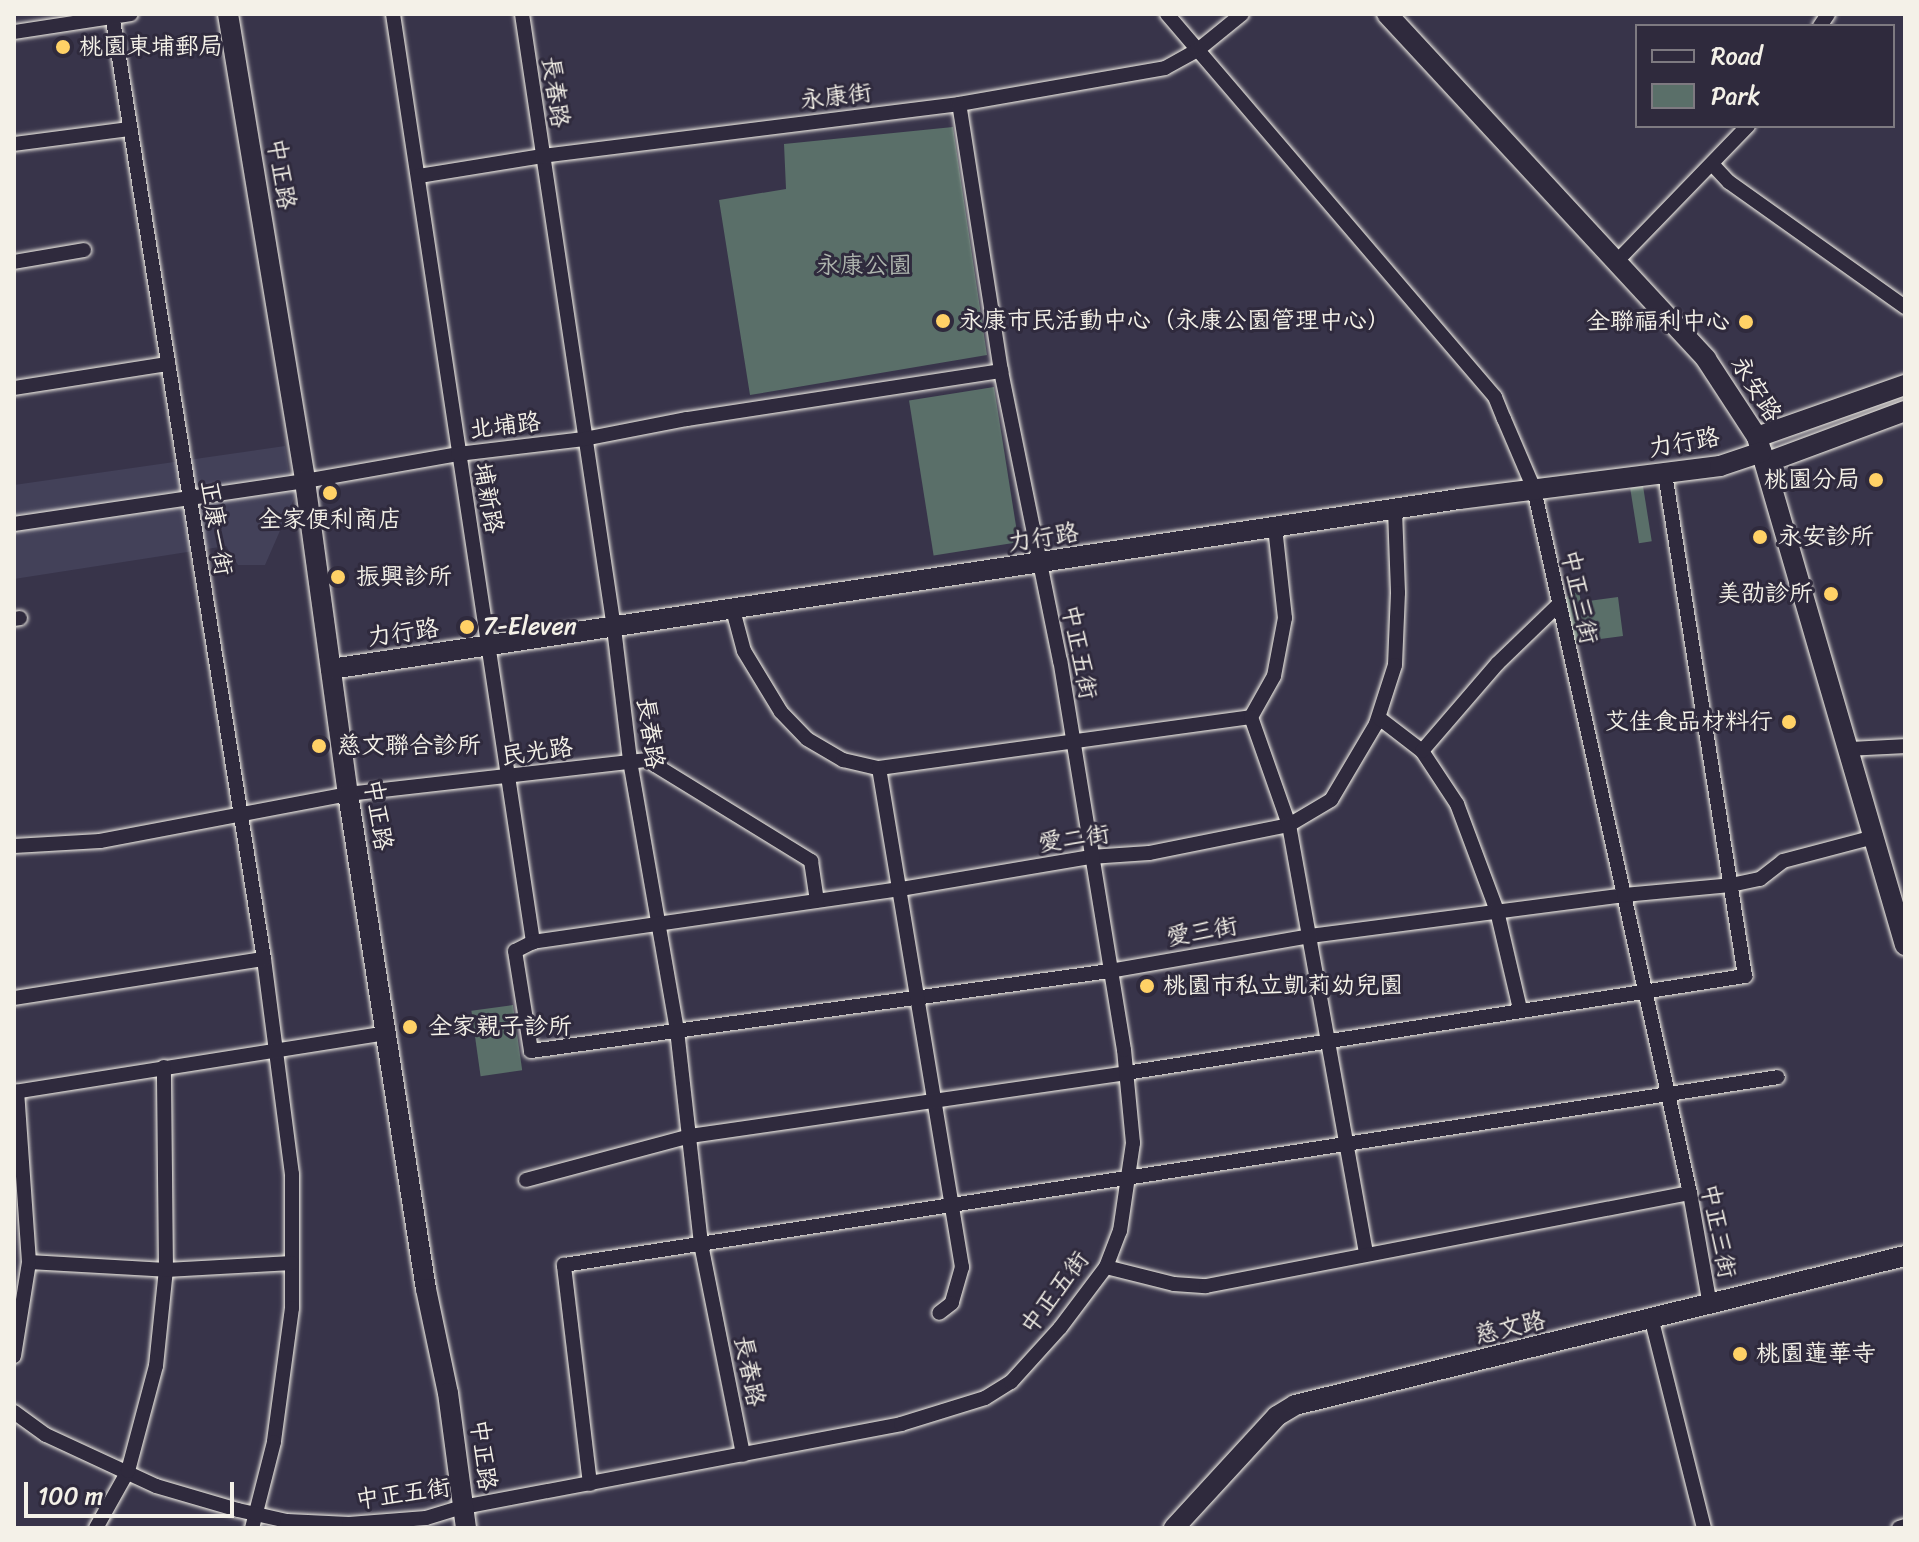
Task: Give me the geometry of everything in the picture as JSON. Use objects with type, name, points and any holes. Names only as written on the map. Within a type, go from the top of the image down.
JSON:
[{"type":"street","points":[[14,32],[131,14]]},
{"type":"street","name":"中正路","points":[[228,14],[305,481],[348,794],[426,1289],[448,1393],[466,1528]]},
{"type":"street","name":"埔新路","points":[[393,14],[458,454],[491,647],[507,779],[533,942]]},
{"type":"street","name":"長春路","points":[[522,14],[614,628],[630,761],[677,1030],[701,1244],[743,1455]]},
{"type":"street","name":"中正三街","points":[[1167,14],[1495,397],[1534,489],[1557,606],[1690,1193],[1710,1305]]},
{"type":"street","name":"永康街","points":[[419,176],[542,156],[959,104],[1165,68],[1199,49],[1242,14]]},
{"type":"street","name":"永安路","points":[[1387,14],[1706,359],[1761,450],[1905,945]]},
{"type":"street","name":"正康一街","points":[[112,15],[264,959],[292,1174],[292,1308],[276,1428],[254,1521]]},
{"type":"street","name":"中正五街","points":[[14,1412],[46,1435],[156,1486],[254,1521],[349,1524],[426,1518],[463,1507],[901,1424],[990,1395],[1011,1382],[1060,1328],[1106,1267],[1120,1231],[1133,1143],[1126,1073],[1073,743],[1001,371],[959,104]]},
{"type":"street","points":[[1617,261],[1746,128]]},
{"type":"street","points":[[14,144],[130,129]]},
{"type":"street","points":[[1712,164],[1729,182],[1905,307]]},
{"type":"street","points":[[14,262],[84,250]]},
{"type":"street","points":[[14,388],[168,364]]},
{"type":"street","name":"北埔路","points":[[14,524],[305,481],[458,454],[584,439],[687,419],[1001,371]]},
{"type":"street","name":"力行路","points":[[331,669],[1534,489],[1720,466],[1905,385]]},
{"type":"street","name":"力行路","points":[[1761,450],[1905,411]]},
{"type":"street","points":[[526,1180],[690,1136],[1126,1073],[1745,976],[1665,474]]},
{"type":"street","name":"愛二街","points":[[531,1051],[515,951],[533,942],[660,926],[1090,857],[1149,853],[1289,825],[1331,800],[1360,756],[1379,718],[1395,665],[1398,593],[1395,510]]},
{"type":"street","points":[[1275,527],[1284,603],[1281,647],[1274,676],[1251,717],[1289,825],[1366,1254]]},
{"type":"street","points":[[1422,751],[1498,663],[1557,606]]},
{"type":"street","points":[[733,610],[744,651],[781,712],[807,739],[843,760],[879,768],[1251,717]]},
{"type":"street","points":[[1379,718],[1422,751],[1457,804],[1497,911],[1520,1009]]},
{"type":"street","points":[[1848,749],[1905,746]]},
{"type":"street","name":"民光路","points":[[14,846],[100,841],[348,794],[507,779],[647,760],[811,861],[817,901]]},
{"type":"street","points":[[879,768],[955,1206],[962,1267],[952,1303],[939,1313]]},
{"type":"street","name":"愛三街","points":[[531,1051],[917,994],[1110,971],[1310,936],[1624,895],[1731,885],[1760,879],[1783,861],[1874,837]]},
{"type":"street","points":[[14,998],[264,959]]},
{"type":"street","points":[[14,1356],[29,1262],[15,1092],[385,1033]]},
{"type":"street","points":[[96,1528],[128,1471],[156,1366],[166,1270],[164,1067]]},
{"type":"street","points":[[590,1484],[564,1265],[1778,1077]]},
{"type":"street","points":[[1106,1267],[1174,1284],[1206,1286],[1690,1193]]},
{"type":"street","name":"慈文路","points":[[1174,1528],[1277,1416],[1295,1405],[1652,1321],[1905,1256]]},
{"type":"street","points":[[29,1262],[166,1270],[292,1263]]},
{"type":"street","points":[[1652,1321],[1704,1528]]},
{"type":"street","points":[[1899,1528],[1905,1526]]},
{"type":"shaded area","points":[[285,446],[289,472],[297,492],[265,565],[238,565],[226,546],[14,579],[14,485]]},
{"type":"green space","name":"永康公園","points":[[953,127],[987,355],[750,395],[719,200],[786,189],[784,144]]},
{"type":"green space","points":[[994,387],[1019,542],[934,556],[909,400]]},
{"type":"green space","points":[[1643,486],[1652,541],[1639,543],[1630,488]]},
{"type":"green space","points":[[1579,592],[1581,602],[1618,597],[1623,636],[1570,643],[1562,604],[1569,594]]},
{"type":"green space","points":[[513,1005],[522,1070],[481,1076],[471,1011]]},
{"type":"place","name":"桃園東埔郵局","points":[[63,47]]},
{"type":"place","name":"永康市民活動中心（永康公園管理中心）","points":[[943,321]]},
{"type":"place","name":"全聯福利中心","points":[[1746,322]]},
{"type":"place","name":"桃園分局","points":[[1876,480]]},
{"type":"place","name":"全家便利商店","points":[[330,493]]},
{"type":"place","name":"永安診所","points":[[1760,537]]},
{"type":"place","name":"振興診所","points":[[338,577]]},
{"type":"place","name":"美劭診所","points":[[1831,594]]},
{"type":"place","name":"7-Eleven","points":[[467,627]]},
{"type":"place","name":"艾佳食品材料行","points":[[1789,722]]},
{"type":"place","name":"慈文聯合診所","points":[[319,746]]},
{"type":"place","name":"桃園市私立凱莉幼兒園","points":[[1147,986]]},
{"type":"place","name":"全家親子診所","points":[[410,1027]]},
{"type":"place","name":"桃園蓮華寺","points":[[1740,1354]]}]
